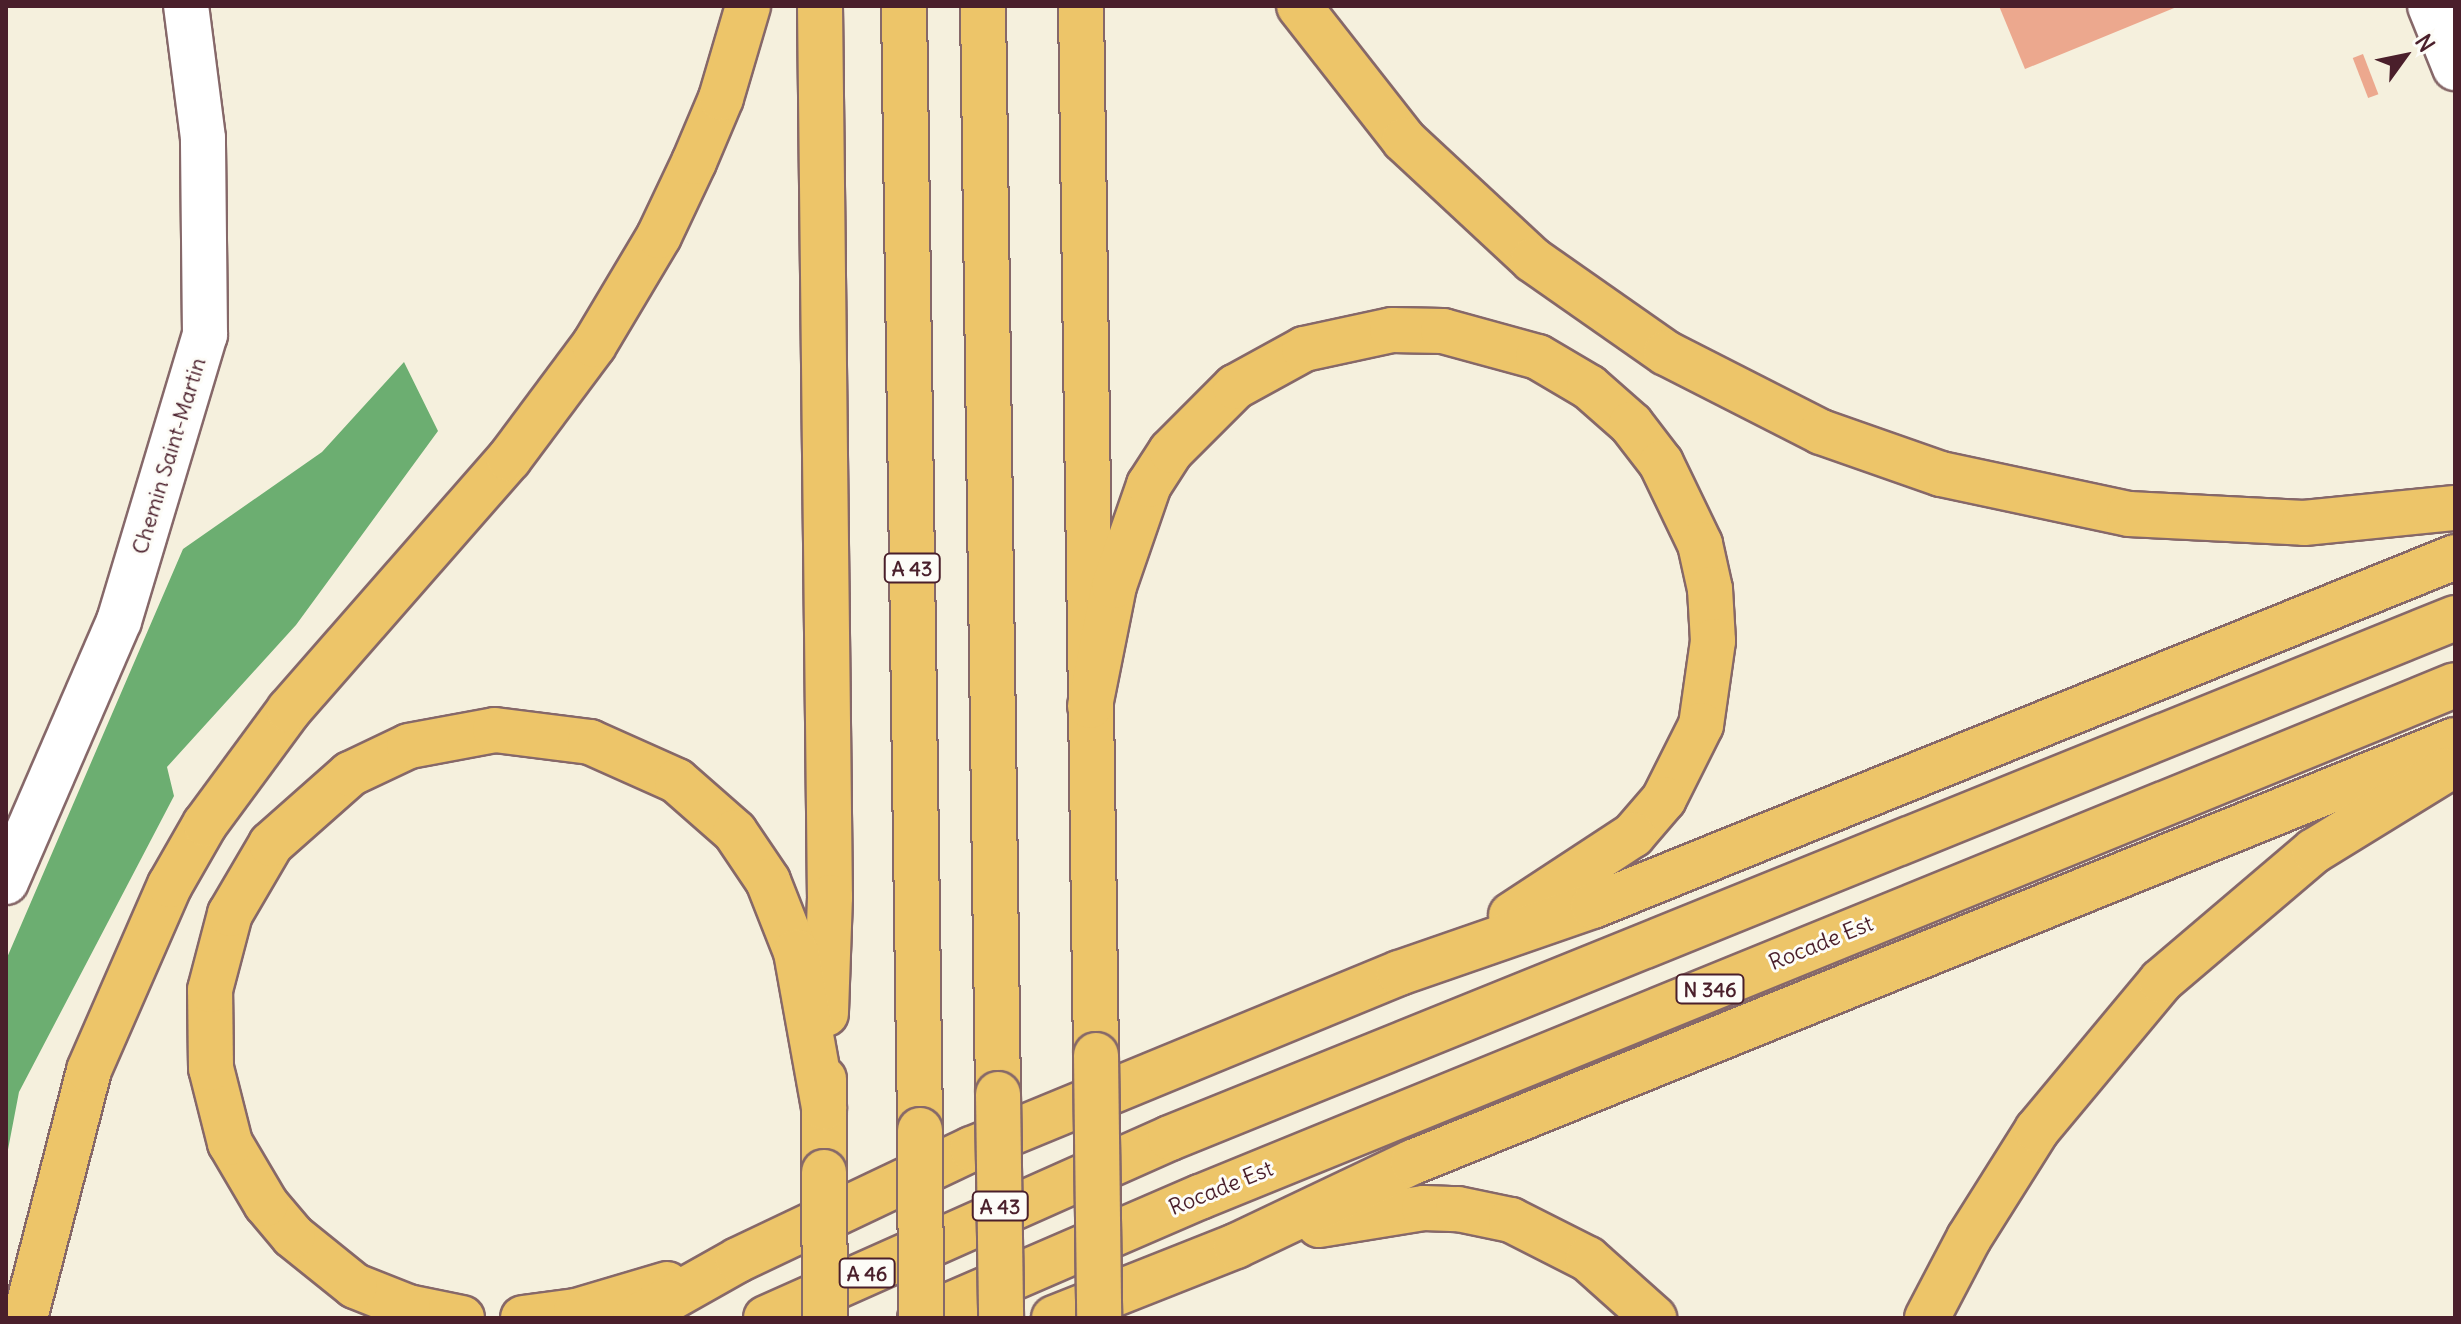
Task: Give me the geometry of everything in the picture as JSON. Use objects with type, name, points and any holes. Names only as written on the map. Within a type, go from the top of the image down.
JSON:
[{"type":"highway","points":[[25,1318],[89,1070],[170,885],[205,824],[289,710],[509,459],[594,345],[659,236],[694,162],[721,98],[748,6]]},
{"type":"highway","points":[[820,6],[830,881],[824,1107],[825,1318]]},
{"type":"highway","name":"A 43","points":[[904,6],[921,1318]]},
{"type":"highway","name":"A 43","points":[[983,6],[998,1094],[984,1307]]},
{"type":"highway","points":[[1081,6],[1099,1318]]},
{"type":"highway","points":[[1299,6],[1404,140],[1533,260],[1666,353],[1821,432],[1941,474],[2129,514],[2304,523],[2455,508]]},
{"type":"highway","points":[[1090,706],[1114,586],[1149,485],[1203,415],[1235,387],[1304,349],[1392,330],[1443,331],[1498,342],[1589,387],[1631,424],[1661,463],[1700,544],[1710,589],[1713,641],[1701,725],[1664,799],[1633,835],[1523,909],[1399,973]]},
{"type":"highway","points":[[635,1318],[738,1260],[972,1149],[1399,973],[1593,906],[2455,557]]},
{"type":"highway","name":"A 46","points":[[766,1318],[1170,1138],[2455,618]]},
{"type":"highway","name":"Rocade Est","points":[[921,1318],[984,1307],[2455,685]]},
{"type":"highway","points":[[462,1318],[378,1297],[317,1260],[253,1184],[230,1143],[220,1109],[209,1042],[210,990],[230,914],[271,844],[350,774],[409,746],[495,730],[590,742],[677,781],[735,832],[768,881],[796,952],[824,1107]]},
{"type":"highway","points":[[1054,1318],[1236,1246],[1413,1162],[2455,740]]},
{"type":"highway","points":[[1927,1318],[1969,1238],[2037,1130],[2161,981],[2314,851],[2368,813],[2455,766]]},
{"type":"highway","points":[[1236,1246],[1372,1214],[1458,1209],[1511,1220],[1561,1241],[1622,1284],[1654,1318]]},
{"type":"highway","points":[[523,1318],[603,1304],[738,1260]]},
{"type":"street","name":"Chemin Saint-Martin","points":[[6,882],[119,621],[205,335],[203,138],[186,6]]},
{"type":"street","points":[[2430,6],[2455,68]]},
{"type":"green space","points":[[404,362],[438,431],[296,625],[167,767],[174,796],[19,1092],[6,1160],[6,960],[183,549],[322,452]]},
{"type":"building","points":[[1999,6],[2179,6],[2025,69]]},
{"type":"building","points":[[2363,54],[2378,94],[2368,98],[2353,58]]}]
